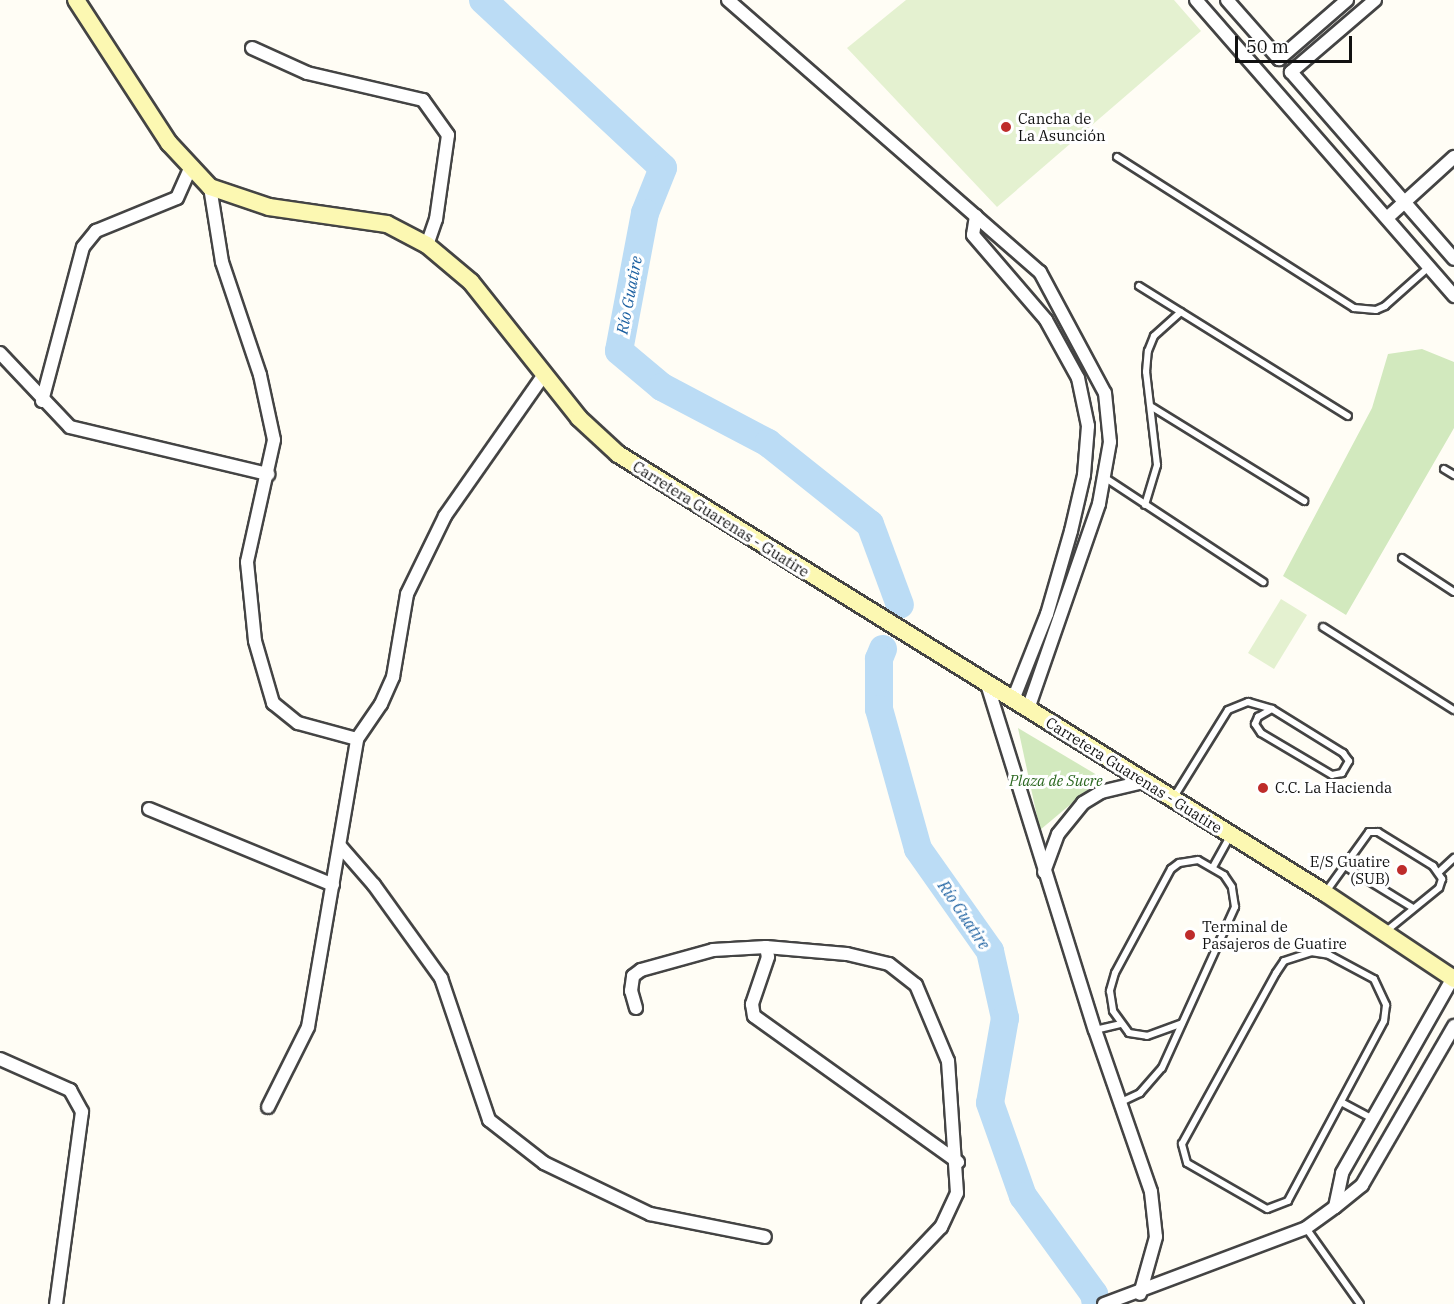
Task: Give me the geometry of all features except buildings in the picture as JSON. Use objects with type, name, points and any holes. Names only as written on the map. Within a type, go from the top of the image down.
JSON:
[{"type":"main road","name":"Carretera Guarenas - Guatire","points":[[76,0],[190,169],[210,187],[269,207],[387,224],[428,245],[471,282],[543,376],[579,418],[618,454],[1325,893],[1454,977]]},
{"type":"street","points":[[728,0],[1040,272],[1105,393],[1110,442],[1100,504],[1029,709]]},
{"type":"street","points":[[1375,0],[1291,72],[1454,259]]},
{"type":"street","points":[[1216,22],[1230,3],[1279,59],[1344,1]]},
{"type":"street","points":[[1201,2],[1454,296]]},
{"type":"street","points":[[252,48],[307,73],[423,100],[448,135],[436,219],[428,245]]},
{"type":"street","points":[[1387,218],[1454,157]]},
{"type":"street","points":[[42,401],[82,247],[96,231],[177,198],[190,169]]},
{"type":"street","points":[[210,187],[222,262],[260,375],[274,440],[247,562],[255,640],[273,703],[298,723],[357,739]]},
{"type":"street","points":[[976,216],[973,235],[1046,320],[1078,378],[1088,426],[1084,475],[1071,531],[1047,614],[1013,700]]},
{"type":"street","points":[[0,353],[42,401],[70,428],[268,474]]},
{"type":"street","points":[[268,1107],[308,1027],[357,739],[381,704],[393,677],[407,594],[445,516],[543,376]]},
{"type":"street","points":[[987,684],[1095,1030],[1151,1192],[1156,1237],[1140,1294]]},
{"type":"street","points":[[1044,872],[1058,834],[1083,803],[1101,792],[1143,782]]},
{"type":"street","points":[[149,809],[333,885]]},
{"type":"street","points":[[340,846],[374,885],[441,978],[489,1120],[544,1163],[650,1214],[765,1237]]},
{"type":"street","points":[[636,1008],[631,992],[633,976],[641,970],[713,950],[766,947],[847,954],[877,961],[900,970],[916,986],[948,1061],[957,1162],[957,1193],[941,1227],[868,1304]]},
{"type":"street","points":[[766,947],[768,957],[752,1004],[754,1016],[957,1162]]},
{"type":"street","points":[[1335,1207],[1342,1173],[1454,977]]},
{"type":"street","points":[[1104,1304],[1140,1294],[1306,1228],[1335,1207],[1362,1185],[1454,1026]]},
{"type":"street","points":[[0,1059],[70,1090],[82,1112],[56,1304]]},
{"type":"lane","points":[[1117,157],[1354,308],[1376,310],[1385,306],[1429,267]]},
{"type":"lane","points":[[1139,286],[1348,416]]},
{"type":"lane","points":[[1145,505],[1157,465],[1152,407],[1146,372],[1148,351],[1154,336],[1181,312]]},
{"type":"lane","points":[[1152,407],[1304,501]]},
{"type":"lane","points":[[1444,469],[1454,475]]},
{"type":"lane","points":[[1103,477],[1263,582]]},
{"type":"lane","points":[[1402,558],[1454,592]]},
{"type":"lane","points":[[1323,627],[1454,710]]},
{"type":"lane","points":[[1172,800],[1228,710],[1248,702],[1272,710],[1344,753],[1349,761],[1342,773],[1332,775],[1260,733],[1255,724],[1258,717],[1272,710]]},
{"type":"lane","points":[[1325,893],[1362,837],[1378,832],[1439,872]]},
{"type":"lane","points":[[1212,867],[1230,836]]},
{"type":"lane","points":[[1384,933],[1439,888],[1439,872],[1454,858]]},
{"type":"lane","points":[[1121,1102],[1136,1096],[1150,1083],[1182,1023],[1235,908],[1233,887],[1212,867],[1190,860],[1171,869],[1115,974],[1110,991],[1113,1011],[1129,1033],[1147,1036],[1182,1023]]},
{"type":"lane","points":[[1343,865],[1413,908]]},
{"type":"lane","points":[[1299,954],[1329,955],[1374,979],[1382,992],[1384,1021],[1341,1102],[1288,1201],[1274,1208],[1267,1209],[1187,1163],[1182,1144],[1185,1134],[1276,973],[1284,961],[1299,954]]},
{"type":"lane","points":[[1095,1030],[1121,1024]]},
{"type":"lane","points":[[1341,1102],[1373,1119]]},
{"type":"lane","points":[[1306,1228],[1360,1304]]},
{"type":"green space","name":"Cancha de La Asunción","points":[[906,0],[1174,0],[1201,31],[997,207],[847,48]]},
{"type":"green space","points":[[1422,349],[1454,362],[1454,428],[1346,615],[1283,576],[1372,408],[1388,354]]},
{"type":"green space","points":[[1281,599],[1307,615],[1274,669],[1248,653]]},
{"type":"green space","name":"Plaza de Sucre","points":[[1018,728],[1102,778],[1040,830]]},
{"type":"waterway","name":"Río Guatire","points":[[483,0],[663,168],[645,213],[619,351],[662,387],[768,443],[870,524],[900,605]]},
{"type":"waterway","name":"Río Guatire","points":[[883,649],[879,659],[879,709],[918,849],[990,951],[1005,1018],[990,1103],[1023,1196],[1094,1294],[1096,1304]]},
{"type":"place","name":"Cancha de La Asunción","points":[[1006,127]]},
{"type":"place","name":"C.C. La Hacienda","points":[[1263,788]]},
{"type":"place","name":"E/S Guatire (SUB)","points":[[1402,870]]},
{"type":"place","name":"Terminal de Pasajeros de Guatire","points":[[1190,935]]}]
